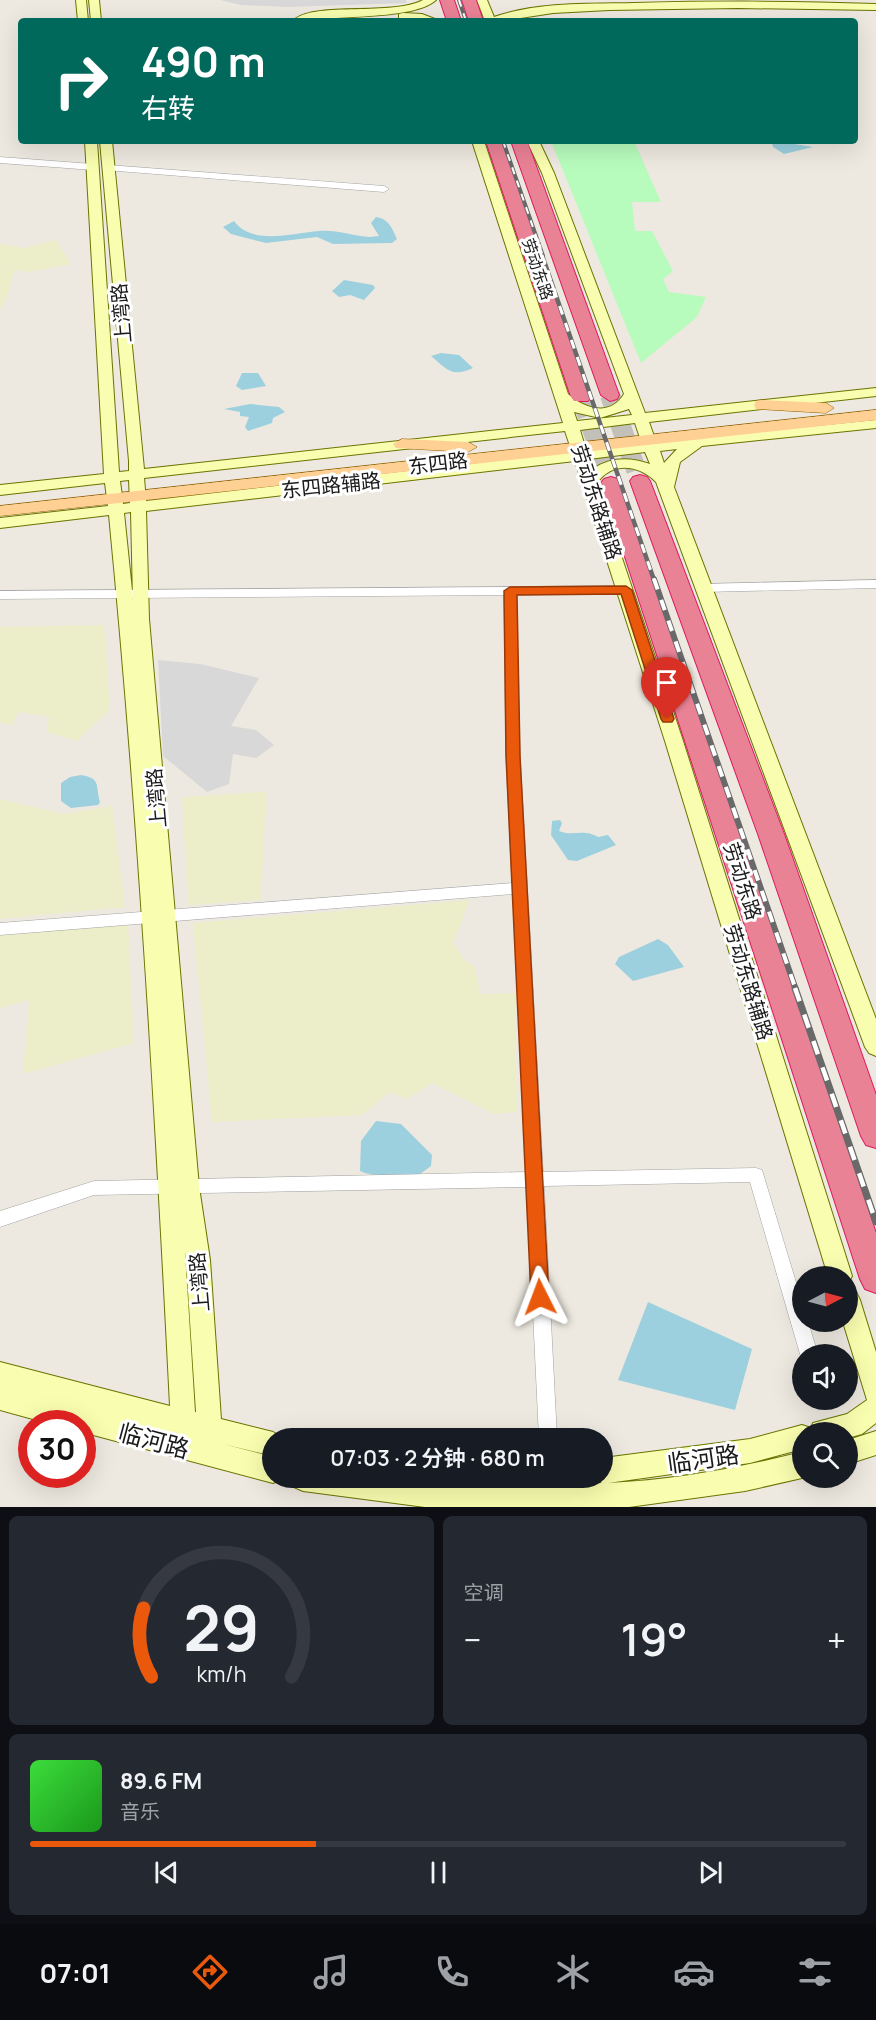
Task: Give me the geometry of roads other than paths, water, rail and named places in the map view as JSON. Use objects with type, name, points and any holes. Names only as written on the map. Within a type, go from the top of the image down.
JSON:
[{"type":"highway","points":[[447,0],[453,18]]},
{"type":"highway","points":[[469,0],[475,18]]},
{"type":"highway","name":"劳动东路","points":[[495,144],[568,395]]},
{"type":"highway","name":"劳动东路","points":[[520,144],[610,395]]},
{"type":"highway","name":"劳动东路","points":[[598,485],[876,1280]]},
{"type":"highway","points":[[657,485],[771,834],[876,1137]]},
{"type":"main road","points":[[81,0],[83,18]]},
{"type":"main road","points":[[94,0],[96,18]]},
{"type":"main road","points":[[304,18],[319,14],[411,8],[432,0],[436,18]]},
{"type":"main road","points":[[482,0],[490,18]]},
{"type":"main road","points":[[521,2],[572,0]]},
{"type":"main road","points":[[495,18],[500,14],[523,9],[712,1],[876,7]]},
{"type":"main road","points":[[381,18],[411,16],[421,18]]},
{"type":"main road","name":"上湾路","points":[[92,144],[101,168],[134,442],[139,541],[133,594]]},
{"type":"main road","name":"上湾路","points":[[105,144],[101,168],[110,444],[120,536],[141,619],[159,917],[169,1187],[186,1448]]},
{"type":"main road","name":"劳动东路辅路","points":[[479,144],[568,395],[577,441],[598,485],[626,590],[837,1266]]},
{"type":"main road","points":[[534,144],[645,434],[657,485]]},
{"type":"main road","points":[[493,444],[542,426],[555,414],[561,399],[568,395],[584,411],[605,413],[624,406],[628,389]]},
{"type":"main road","points":[[628,389],[645,403],[665,411],[694,428],[845,427],[876,424]]},
{"type":"main road","points":[[657,485],[670,464],[685,450],[694,428],[762,405],[876,392]]},
{"type":"main road","name":"东四路","points":[[137,490],[222,488],[577,441],[694,428],[876,402]]},
{"type":"main road","points":[[762,405],[826,408]]},
{"type":"main road","name":"东四路","points":[[694,428],[744,429],[876,415]]},
{"type":"main road","points":[[784,425],[845,427]]},
{"type":"main road","name":"东四路辅路","points":[[137,490],[192,468],[402,444],[529,432],[577,441]]},
{"type":"main road","name":"东四路","points":[[0,511],[115,493],[468,447],[577,441]]},
{"type":"main road","name":"东四路辅路","points":[[137,490],[179,501],[346,483],[524,463],[577,441]]},
{"type":"main road","points":[[134,442],[146,458],[159,465],[192,468]]},
{"type":"main road","points":[[31,495],[70,482],[98,467],[110,444]]},
{"type":"main road","points":[[402,444],[468,447]]},
{"type":"main road","points":[[524,463],[551,464],[568,469],[598,485],[601,469],[625,463],[653,471],[657,485],[703,588],[876,1047]]},
{"type":"main road","points":[[0,490],[70,482],[115,493]]},
{"type":"main road","points":[[271,482],[346,483]]},
{"type":"main road","points":[[139,541],[144,523],[154,513],[179,501],[222,488]]},
{"type":"main road","points":[[62,516],[115,493]]},
{"type":"main road","name":"东四路","points":[[0,498],[115,493]]},
{"type":"main road","points":[[0,523],[62,516],[99,519],[113,526],[120,536]]},
{"type":"main road","name":"上湾路","points":[[159,917],[198,1260],[211,1455]]},
{"type":"main road","points":[[858,1332],[876,1392]]},
{"type":"main road","name":"临河路","points":[[0,1374],[262,1441]]},
{"type":"main road","name":"临河路","points":[[0,1398],[262,1467]]},
{"type":"main road","points":[[857,1422],[876,1408]]},
{"type":"main road","name":"临河路","points":[[613,1471],[750,1451],[792,1440]]},
{"type":"main road","points":[[858,1449],[876,1443]]},
{"type":"main road","name":"临河路","points":[[356,1488],[414,1494],[511,1499],[666,1491],[792,1467]]},
{"type":"street","points":[[0,160],[384,189]]},
{"type":"street","points":[[703,588],[876,584]]},
{"type":"street","points":[[0,595],[626,590]]},
{"type":"street","points":[[510,591],[513,744],[547,1428]]},
{"type":"street","points":[[0,929],[521,888]]},
{"type":"street","points":[[0,1219],[94,1188],[756,1175],[806,1344]]},
{"type":"water","points":[[772,144],[813,147],[784,154]]},
{"type":"water","points":[[376,217],[387,222],[392,228],[397,239],[392,243],[333,244],[317,237],[266,243],[231,234],[223,227],[234,221],[242,229],[262,236],[325,231],[370,237],[379,236],[371,223]]},
{"type":"water","points":[[344,280],[373,285],[375,288],[364,300],[350,295],[339,297],[332,291]]},
{"type":"water","points":[[441,353],[459,355],[473,368],[459,372],[450,371],[431,356]]},
{"type":"water","points":[[242,373],[258,373],[266,386],[242,390],[236,386]]},
{"type":"water","points":[[250,404],[279,407],[285,412],[273,418],[272,423],[248,431],[245,427],[249,417],[240,416],[240,412],[224,409]]},
{"type":"water","points":[[81,775],[95,781],[100,802],[98,805],[71,808],[61,801],[61,783],[70,777]]},
{"type":"water","points":[[560,820],[562,823],[559,831],[588,833],[598,837],[608,835],[616,845],[577,861],[568,860],[551,835],[552,821]]},
{"type":"water","points":[[658,939],[668,945],[684,967],[633,981],[615,964],[619,957]]},
{"type":"water","points":[[376,1121],[401,1124],[432,1155],[431,1166],[416,1177],[373,1175],[360,1171],[361,1141]]},
{"type":"water","points":[[648,1302],[752,1349],[735,1410],[618,1380]]},
{"type":"tunnel","points":[[610,395],[640,481]]},
{"type":"tunnel","points":[[581,397],[611,483]]},
{"type":"railway","points":[[459,0],[465,18]]},
{"type":"railway","points":[[504,144],[543,256]]},
{"type":"railway","points":[[542,255],[654,580]]},
{"type":"railway","points":[[654,579],[796,990]]},
{"type":"railway","points":[[795,988],[876,1222]]}]
